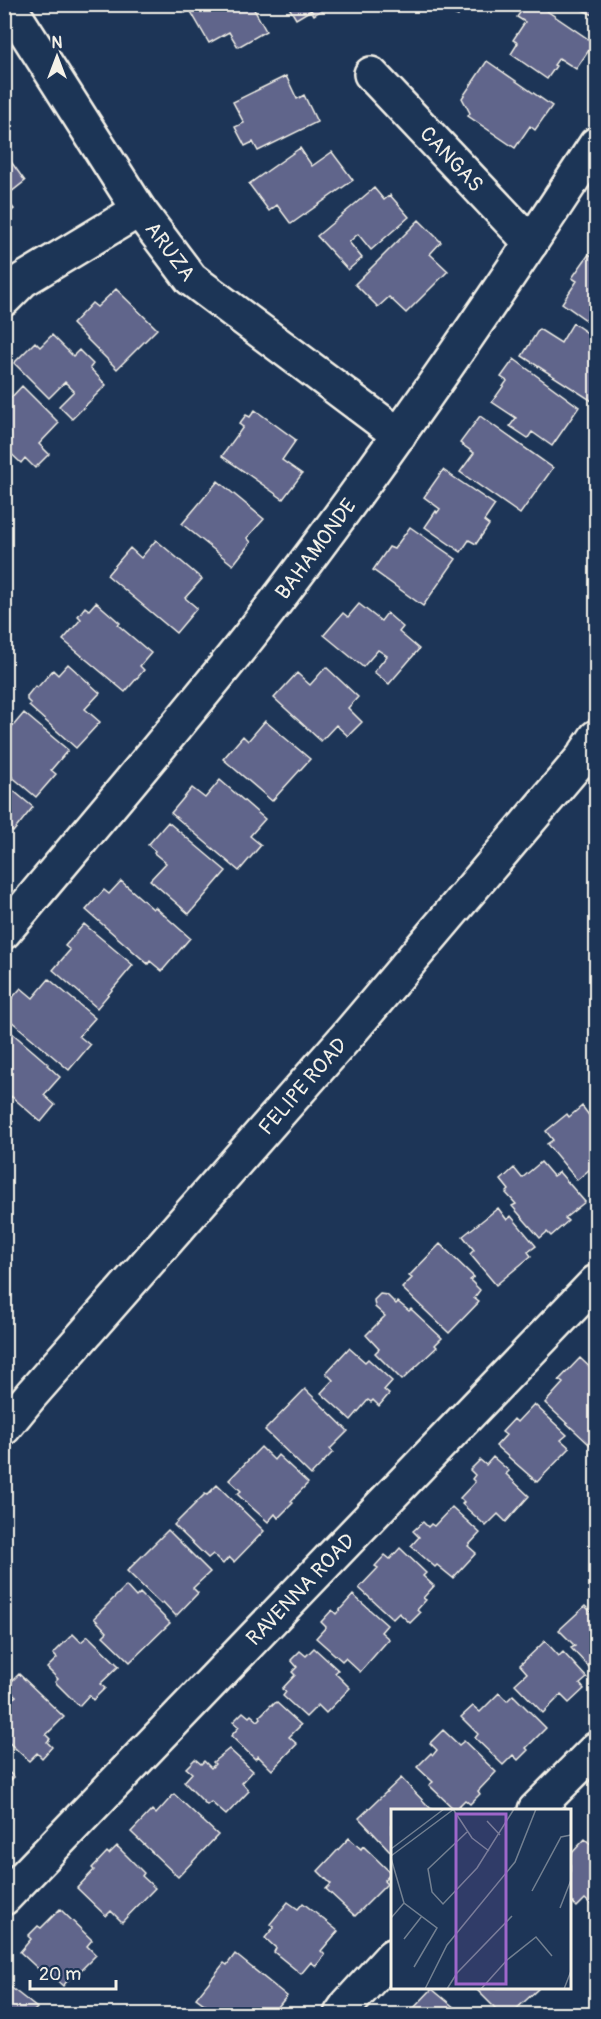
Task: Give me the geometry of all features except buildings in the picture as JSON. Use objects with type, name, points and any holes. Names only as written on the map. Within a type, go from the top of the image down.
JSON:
[{"type":"street","name":"ARUZA","points":[[8,4],[139,210],[191,279],[399,435]]},
{"type":"street","name":"CANGAS","points":[[371,74],[531,243]]},
{"type":"street","name":"BAHAMONDE","points":[[4,932],[250,634],[399,435],[597,144]]},
{"type":"street","points":[[4,299],[23,280],[139,210]]},
{"type":"street","name":"FELIPE ROAD","points":[[4,1428],[346,1037],[582,758],[597,737]]},
{"type":"street","name":"RAVENNA ROAD","points":[[4,1898],[597,1282]]},
{"type":"street","points":[[536,1809],[597,1749]]},
{"type":"street","points":[[341,2014],[391,1958]]}]
